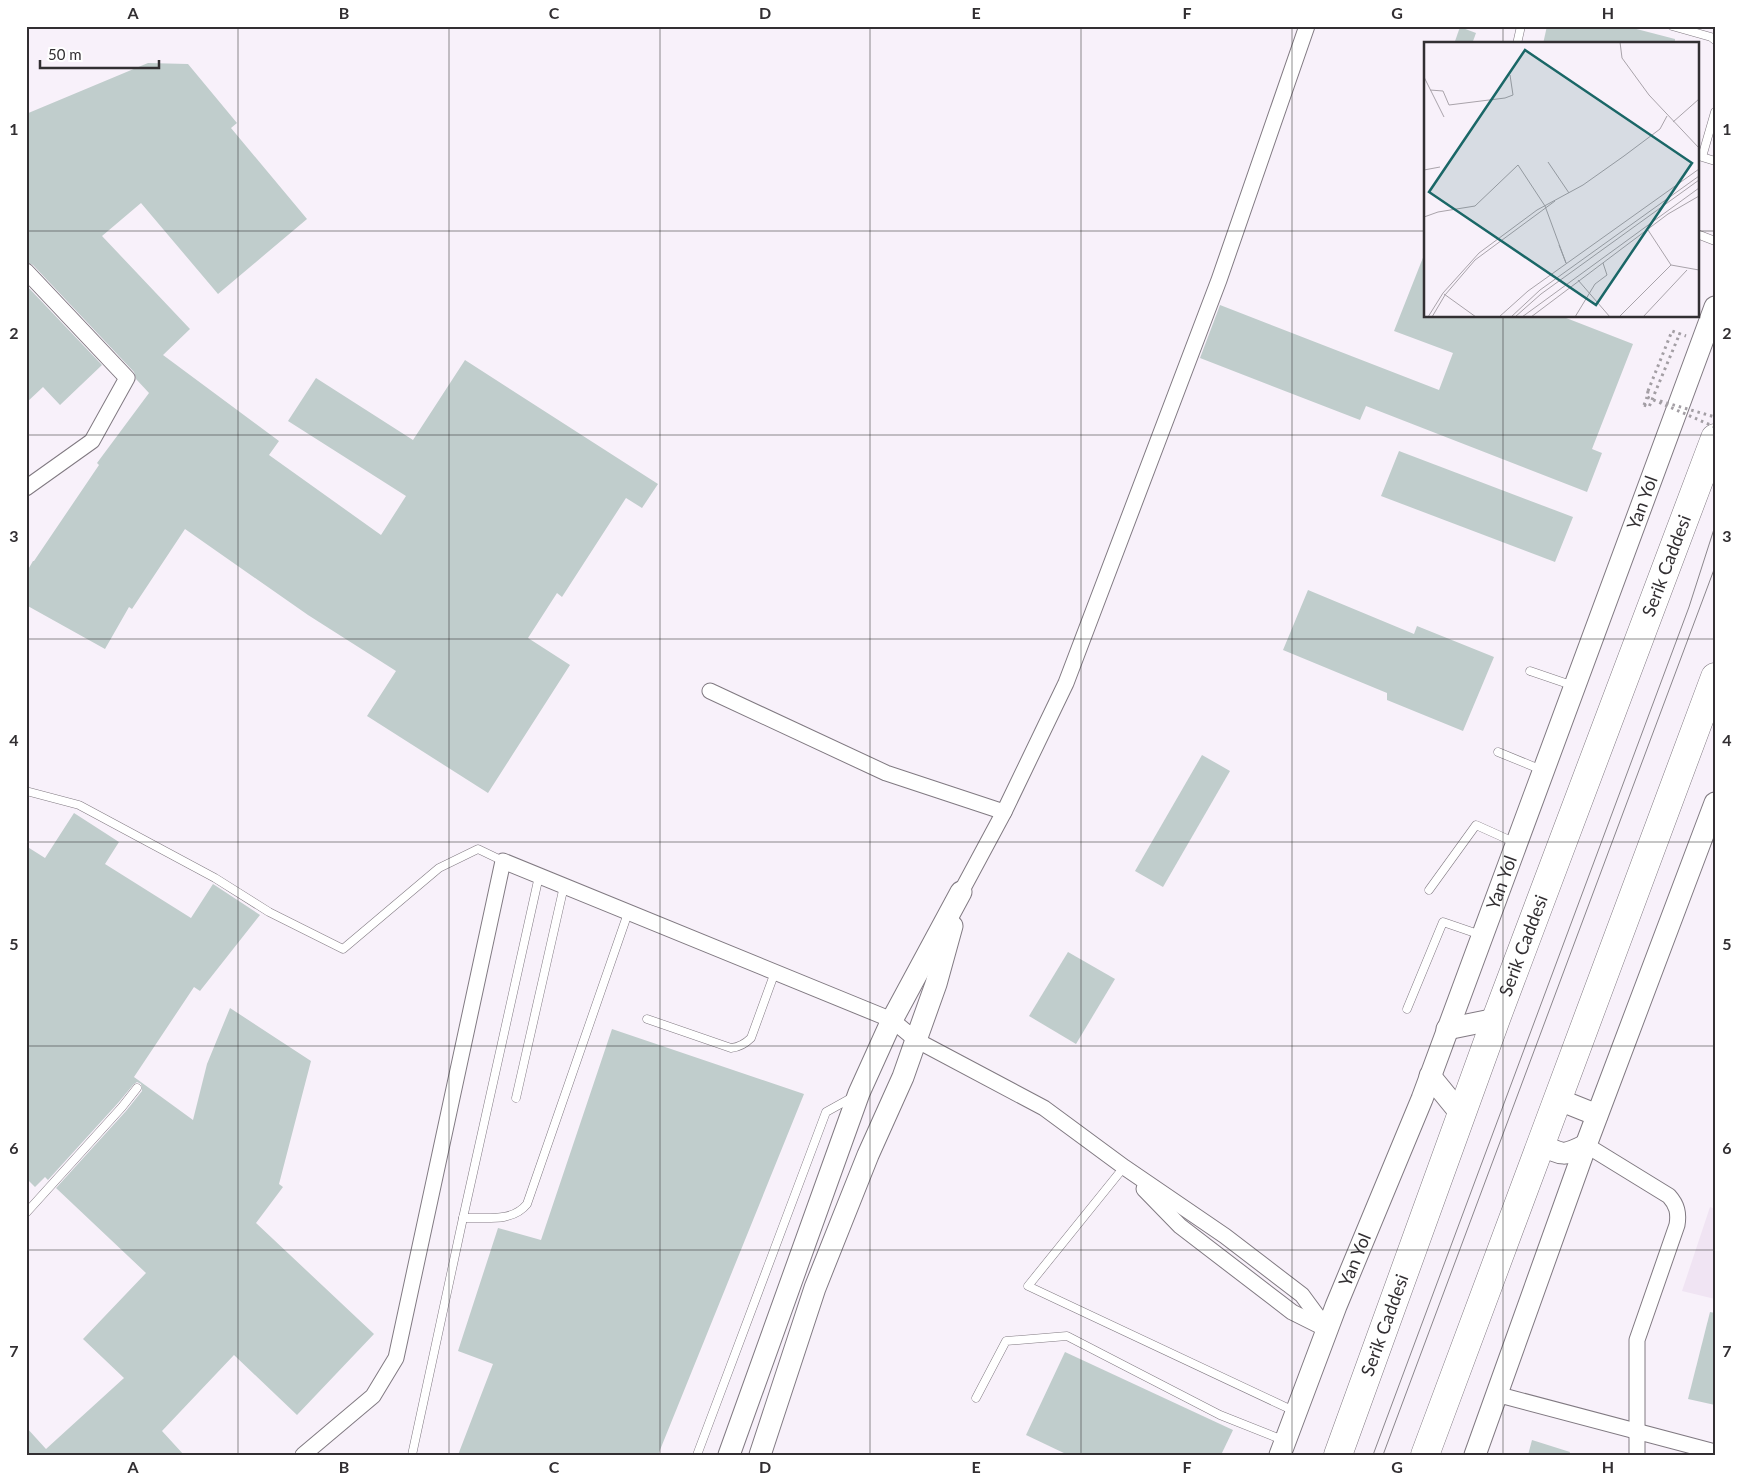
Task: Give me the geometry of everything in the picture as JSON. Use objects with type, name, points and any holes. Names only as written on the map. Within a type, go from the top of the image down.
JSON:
[{"type":"highway","name":"Serik Caddesi","points":[[1338,1455],[1496,1019],[1715,438]]},
{"type":"highway","points":[[1425,1455],[1715,677]]},
{"type":"street","points":[[729,1455],[859,1094],[892,1020],[1004,812],[1066,683],[1216,289],[1307,26]]},
{"type":"street","points":[[26,271],[127,378],[92,442],[26,488]]},
{"type":"street","name":"Yan Yol","points":[[1282,1448],[1327,1329],[1430,1076],[1715,307]]},
{"type":"street","points":[[710,691],[886,773],[1004,812]]},
{"type":"street","points":[[1475,1455],[1597,1115],[1715,803]]},
{"type":"street","points":[[303,1455],[374,1396],[396,1358],[503,861],[892,1020],[916,1040],[1044,1108],[1124,1168],[1225,1236],[1302,1295],[1327,1329]]},
{"type":"street","points":[[760,1455],[816,1288],[868,1155],[903,1077],[936,984],[961,892]]},
{"type":"street","points":[[1447,1029],[1496,1019]]},
{"type":"street","points":[[1430,1076],[1462,1114]]},
{"type":"street","points":[[1557,1099],[1597,1115]]},
{"type":"street","points":[[1541,1144],[1556,1152],[1565,1154],[1573,1153],[1586,1145]]},
{"type":"street","points":[[1586,1145],[1669,1196],[1678,1212],[1677,1225],[1637,1340],[1637,1455]]},
{"type":"street","points":[[1496,1394],[1715,1452]]},
{"type":"lane","points":[[1517,42],[1521,26]]},
{"type":"lane","points":[[1672,26],[1711,37],[1715,40]]},
{"type":"lane","points":[[1715,112],[1702,157],[1715,162]]},
{"type":"lane","points":[[1698,234],[1715,241]]},
{"type":"lane","points":[[1530,671],[1574,686]]},
{"type":"lane","points":[[1498,752],[1542,771]]},
{"type":"lane","points":[[26,791],[78,804],[215,878],[269,912],[343,949],[438,868],[478,848],[503,861]]},
{"type":"lane","points":[[1429,890],[1476,825],[1516,843]]},
{"type":"lane","points":[[412,1455],[539,876]]},
{"type":"lane","points":[[516,1098],[564,886]]},
{"type":"lane","points":[[463,1218],[508,1216],[519,1212],[527,1204],[628,913]]},
{"type":"lane","points":[[1407,1009],[1443,922],[1482,935]]},
{"type":"lane","points":[[647,1019],[732,1048],[737,1047],[751,1038],[775,972]]},
{"type":"lane","points":[[26,1213],[137,1088]]},
{"type":"lane","points":[[697,1455],[826,1112],[859,1094]]},
{"type":"lane","points":[[1124,1168],[1028,1286],[1296,1412]]},
{"type":"lane","points":[[976,1398],[1006,1341],[1067,1336],[1282,1448]]},
{"type":"path","points":[[1680,333],[1649,407],[1644,405],[1648,390],[1672,331],[1680,333],[1701,343]]},
{"type":"path","points":[[1647,397],[1715,417]]},
{"type":"path","points":[[1647,397],[1715,427]]},
{"type":"shaded area","points":[[1710,1207],[1715,1209],[1715,1299],[1682,1291]]},
{"type":"building","points":[[1547,26],[1625,26],[1675,39],[1675,42],[1543,42]]},
{"type":"building","points":[[1460,27],[1476,33],[1473,42],[1455,42]]},
{"type":"building","points":[[148,63],[188,64],[237,123],[231,128],[307,219],[218,294],[141,203],[102,236],[190,329],[163,355],[279,441],[269,455],[381,535],[406,496],[288,421],[316,378],[413,440],[465,360],[658,484],[642,508],[626,498],[562,597],[557,593],[528,638],[570,665],[488,793],[367,716],[396,671],[308,615],[185,529],[132,609],[129,607],[105,649],[26,605],[26,573],[99,465],[97,463],[149,393],[136,379],[134,372],[33,265],[26,262],[26,114]]},
{"type":"building","points":[[1424,255],[1424,318],[1566,318],[1633,344],[1592,449],[1602,453],[1587,492],[1366,406],[1360,420],[1200,358],[1220,305],[1439,390],[1453,353],[1394,331]]},
{"type":"building","points":[[26,285],[102,365],[60,405],[43,387],[26,403]]},
{"type":"building","points":[[1399,451],[1573,517],[1555,562],[1381,496]]},
{"type":"building","points":[[1308,590],[1414,634],[1417,626],[1494,657],[1463,731],[1387,700],[1387,693],[1283,650]]},
{"type":"building","points":[[1202,755],[1230,771],[1163,887],[1135,871]]},
{"type":"building","points":[[74,813],[119,842],[105,864],[191,918],[213,884],[260,915],[200,991],[194,987],[134,1077],[193,1120],[207,1064],[230,1008],[311,1061],[279,1184],[283,1187],[256,1223],[374,1334],[297,1415],[234,1355],[162,1431],[184,1455],[26,1455],[26,1427],[46,1449],[124,1378],[83,1339],[146,1273],[56,1188],[126,1111],[142,1091],[141,1084],[137,1082],[133,1085],[48,1180],[45,1177],[35,1187],[26,1178],[26,846],[45,858]]},
{"type":"building","points":[[1068,952],[1115,979],[1076,1044],[1029,1016]]},
{"type":"building","points":[[612,1029],[804,1094],[658,1455],[458,1455],[493,1364],[458,1351],[498,1228],[541,1240]]},
{"type":"building","points":[[1710,1312],[1715,1313],[1715,1405],[1688,1399]]},
{"type":"building","points":[[1065,1352],[1233,1430],[1221,1455],[1068,1455],[1026,1435]]},
{"type":"building","points":[[1532,1440],[1570,1452],[1569,1455],[1528,1455]]},
{"type":"tram line","points":[[1373,1455],[1689,607],[1715,526]]},
{"type":"tram line","points":[[1383,1455],[1715,567]]}]
